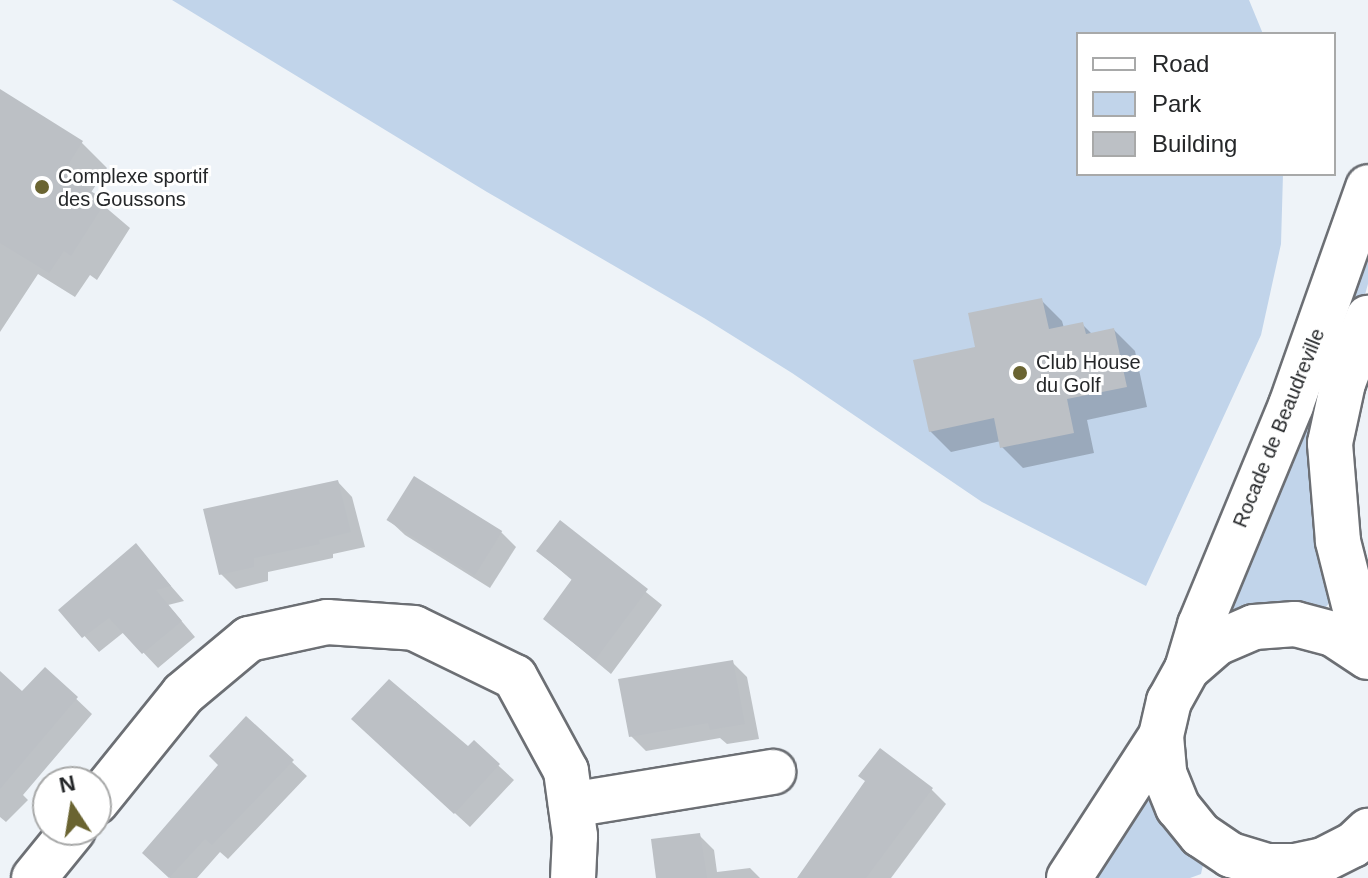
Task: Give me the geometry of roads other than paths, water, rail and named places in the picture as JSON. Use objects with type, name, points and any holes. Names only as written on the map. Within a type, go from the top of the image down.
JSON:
[{"type":"street","name":"Rocade de Beaudreville","points":[[1187,669],[1200,625],[1291,405],[1368,187]]},
{"type":"street","name":"Rocade de Beaudreville","points":[[1368,318],[1343,383],[1330,443],[1338,541],[1368,657]]},
{"type":"street","points":[[112,782],[183,694],[249,639],[327,622],[414,628],[515,677],[566,771],[575,836],[573,878]]},
{"type":"street","points":[[1368,657],[1333,634],[1295,624],[1254,627],[1217,643],[1187,669],[1169,701],[1161,736],[1164,773],[1178,807],[1201,835],[1252,872],[1323,860],[1353,845],[1368,831]]},
{"type":"street","points":[[1069,878],[1161,736]]},
{"type":"street","points":[[571,805],[773,772]]},
{"type":"street","points":[[34,878],[60,846]]},
{"type":"street","points":[[1323,860],[1368,870]]},
{"type":"place","name":"Complexe sportif des Goussons","points":[[42,187]]},
{"type":"place","name":"Club House du Golf","points":[[1020,373]]}]
